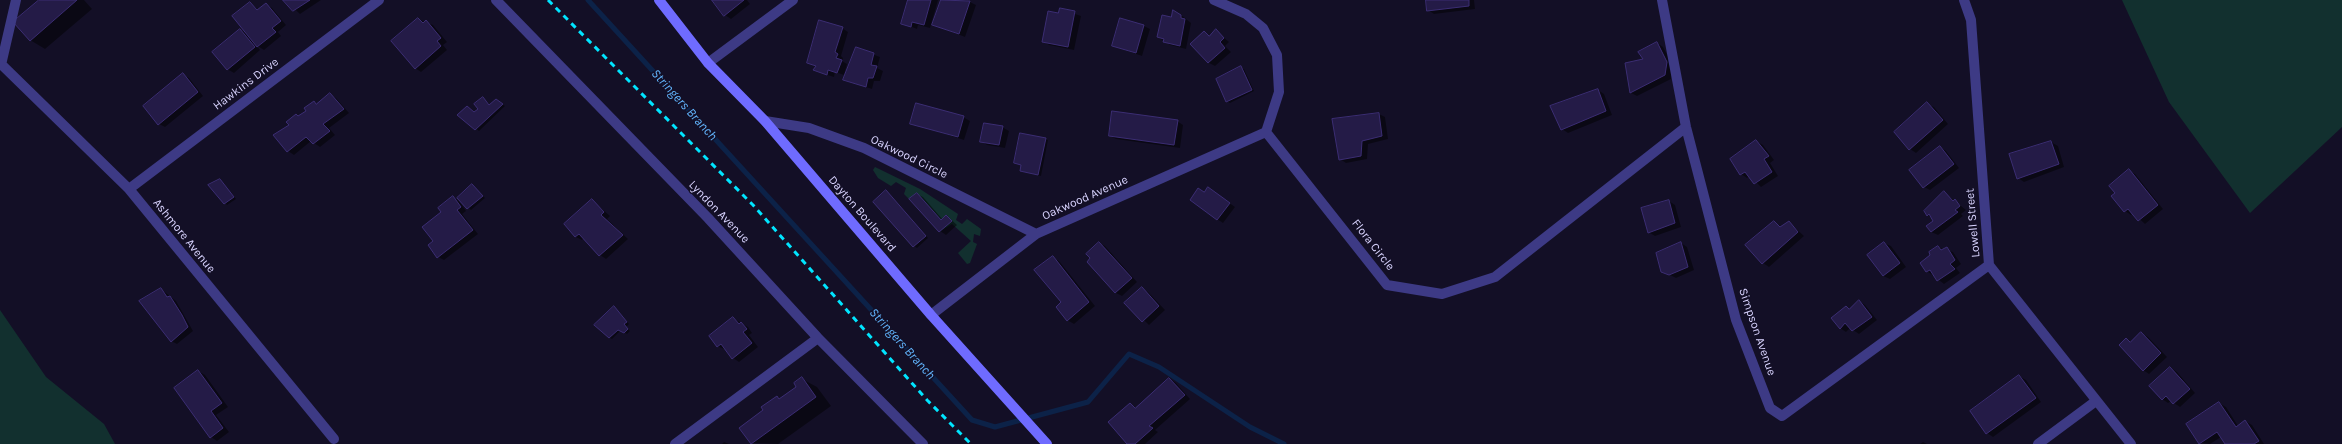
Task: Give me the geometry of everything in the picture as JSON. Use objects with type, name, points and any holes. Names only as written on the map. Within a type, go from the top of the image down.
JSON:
[{"type":"main road","name":"Dayton Boulevard","points":[[659,0],[708,63],[765,121],[932,316],[1047,444]]},
{"type":"street","points":[[1,64],[16,0]]},
{"type":"street","name":"Hawkins Drive","points":[[128,189],[379,0]]},
{"type":"street","name":"Lyndon Avenue","points":[[496,0],[708,218],[818,338],[923,444]]},
{"type":"street","points":[[708,63],[793,0]]},
{"type":"street","points":[[1214,0],[1246,14],[1263,28],[1277,55],[1279,92],[1266,132]]},
{"type":"street","name":"Simpson Avenue","points":[[1662,0],[1686,127],[1736,320],[1770,408],[1782,416],[1989,265]]},
{"type":"street","name":"Lowell Street","points":[[1964,0],[1971,20],[1989,265],[2131,444]]},
{"type":"street","name":"Ashmore Avenue","points":[[1,64],[128,189],[334,439]]},
{"type":"street","name":"Oakwood Circle","points":[[765,121],[809,128],[864,148],[1036,234]]},
{"type":"street","name":"Flora Circle","points":[[1266,132],[1387,285],[1442,294],[1495,277],[1686,127]]},
{"type":"street","name":"Oakwood Avenue","points":[[932,316],[1036,234],[1266,132]]},
{"type":"street","points":[[675,444],[818,338]]},
{"type":"street","points":[[2038,444],[2096,401]]},
{"type":"green space","points":[[2122,0],[2342,0],[2342,127],[2250,213],[2169,102]]},
{"type":"green space","points":[[875,167],[920,189],[958,214],[956,220],[962,224],[967,219],[981,229],[980,236],[974,234],[973,242],[977,244],[970,263],[967,264],[958,253],[971,241],[952,224],[939,232],[951,221],[947,215],[941,220],[917,193],[909,199],[904,194],[906,188],[896,182],[891,186],[878,178],[873,170]]},
{"type":"green space","points":[[0,310],[46,377],[104,424],[115,444],[0,444]]},
{"type":"building","points":[[39,0],[77,0],[30,41],[13,22]]},
{"type":"building","points":[[283,0],[310,0],[293,11]]},
{"type":"building","points":[[712,0],[744,0],[724,16]]},
{"type":"building","points":[[908,0],[931,0],[924,25],[912,22],[911,27],[901,24]]},
{"type":"building","points":[[941,0],[970,1],[959,34],[932,25]]},
{"type":"building","points":[[1426,0],[1469,0],[1469,6],[1427,11]]},
{"type":"building","points":[[250,2],[257,10],[266,3],[281,21],[272,28],[276,32],[257,47],[232,16]]},
{"type":"building","points":[[1060,8],[1075,11],[1068,47],[1042,42],[1048,11],[1058,13]]},
{"type":"building","points":[[1173,10],[1181,15],[1181,18],[1185,19],[1180,46],[1163,42],[1164,39],[1157,37],[1162,15],[1171,17]]},
{"type":"building","points":[[418,18],[423,23],[426,20],[441,38],[437,41],[441,46],[415,69],[391,41]]},
{"type":"building","points":[[1120,18],[1144,25],[1136,53],[1112,46]]},
{"type":"building","points":[[819,20],[843,27],[835,52],[838,54],[836,58],[842,60],[837,73],[828,70],[827,75],[813,70],[816,66],[807,63]]},
{"type":"building","points":[[240,29],[255,47],[227,70],[212,52]]},
{"type":"building","points":[[1216,29],[1224,38],[1220,42],[1225,48],[1208,63],[1190,44],[1204,31],[1209,36]]},
{"type":"building","points":[[1657,42],[1667,62],[1665,75],[1630,93],[1625,63],[1643,59],[1638,52]]},
{"type":"building","points":[[856,47],[874,53],[871,65],[877,66],[873,78],[868,78],[866,87],[843,80]]},
{"type":"building","points":[[1241,66],[1252,90],[1226,102],[1216,79]]},
{"type":"building","points":[[183,73],[198,92],[158,125],[143,106]]},
{"type":"building","points":[[1598,89],[1606,111],[1561,130],[1550,106]]},
{"type":"building","points":[[330,93],[344,109],[323,124],[330,131],[313,144],[306,137],[287,152],[273,135],[289,125],[286,122],[296,114],[298,116],[306,111],[304,108],[314,101],[316,104]]},
{"type":"building","points":[[483,97],[489,105],[496,99],[503,104],[475,130],[457,115],[467,106],[474,112],[478,109],[474,104]]},
{"type":"building","points":[[1927,102],[1943,120],[1909,150],[1894,132]]},
{"type":"building","points":[[916,103],[964,116],[958,137],[910,124]]},
{"type":"building","points":[[1112,111],[1178,120],[1174,145],[1109,136]]},
{"type":"building","points":[[1379,113],[1382,136],[1362,141],[1361,156],[1339,160],[1332,119]]},
{"type":"building","points":[[984,123],[1003,126],[999,145],[980,142]]},
{"type":"building","points":[[1020,133],[1046,138],[1038,175],[1020,171],[1021,165],[1014,163]]},
{"type":"building","points":[[1756,140],[1769,156],[1764,159],[1772,172],[1754,184],[1745,172],[1740,175],[1730,159]]},
{"type":"building","points":[[2051,141],[2059,164],[2017,179],[2009,154]]},
{"type":"building","points":[[1940,146],[1954,164],[1923,188],[1909,170]]},
{"type":"building","points":[[2129,169],[2158,205],[2138,221],[2128,209],[2124,212],[2111,196],[2115,193],[2109,186]]},
{"type":"building","points":[[220,179],[234,197],[224,204],[208,185]]},
{"type":"building","points":[[472,184],[483,196],[467,209],[457,198]]},
{"type":"building","points":[[1208,187],[1230,203],[1217,220],[1190,200],[1198,188],[1204,192]]},
{"type":"building","points":[[886,190],[926,236],[913,247],[873,202]]},
{"type":"building","points":[[1944,191],[1953,201],[1955,199],[1960,206],[1955,210],[1958,212],[1931,232],[1926,226],[1933,221],[1929,214],[1927,216],[1924,211]]},
{"type":"building","points":[[917,193],[941,220],[946,215],[952,221],[939,232],[909,199]]},
{"type":"building","points":[[453,196],[461,207],[457,210],[473,230],[437,258],[428,245],[433,241],[422,227],[441,212],[438,208]]},
{"type":"building","points":[[592,199],[604,212],[601,215],[623,235],[599,256],[579,234],[575,237],[564,224]]},
{"type":"building","points":[[1669,200],[1675,223],[1648,233],[1641,208]]},
{"type":"building","points":[[1774,221],[1780,227],[1789,221],[1798,232],[1762,264],[1745,245]]},
{"type":"building","points":[[1099,242],[1132,278],[1115,293],[1087,262],[1090,258],[1086,254]]},
{"type":"building","points":[[1681,242],[1688,267],[1669,275],[1661,272],[1656,253]]},
{"type":"building","points":[[1884,242],[1900,263],[1883,276],[1867,255]]},
{"type":"building","points":[[1938,246],[1941,250],[1947,247],[1955,260],[1950,264],[1955,269],[1937,281],[1930,270],[1926,272],[1920,263],[1930,255],[1929,252]]},
{"type":"building","points":[[1053,256],[1089,302],[1067,321],[1056,307],[1061,302],[1034,270]]},
{"type":"building","points":[[1142,287],[1159,306],[1142,322],[1124,303]]},
{"type":"building","points":[[161,288],[167,297],[170,296],[188,327],[171,342],[139,301]]},
{"type":"building","points":[[1859,300],[1872,317],[1852,331],[1845,323],[1840,329],[1831,318],[1846,306],[1849,309]]},
{"type":"building","points":[[614,306],[627,322],[624,324],[628,329],[624,333],[618,330],[609,338],[594,325]]},
{"type":"building","points":[[733,317],[739,324],[741,322],[747,329],[743,332],[752,343],[732,359],[721,344],[717,347],[709,336]]},
{"type":"building","points":[[2141,332],[2161,353],[2143,371],[2119,345],[2126,338],[2130,342]]},
{"type":"building","points":[[2170,367],[2190,389],[2173,404],[2166,396],[2162,400],[2149,386]]},
{"type":"building","points":[[198,370],[222,403],[211,411],[223,428],[210,438],[174,388]]},
{"type":"building","points":[[2019,375],[2036,398],[1986,434],[1970,411]]},
{"type":"building","points":[[802,377],[816,397],[751,444],[739,428],[763,410],[761,407],[777,396],[779,399],[796,387],[794,383]]},
{"type":"building","points":[[1169,378],[1185,395],[1149,426],[1153,428],[1135,444],[1127,444],[1108,422],[1130,403],[1135,408]]},
{"type":"building","points":[[2219,402],[2236,427],[2245,420],[2259,441],[2254,444],[2225,444],[2217,432],[2199,444],[2186,424]]},
{"type":"waterway","name":"Stringers Branch","points":[[588,0],[972,420],[995,427],[1088,402],[1129,354],[1159,367],[1250,427],[1284,444]]},
{"type":"railway","points":[[548,0],[753,205],[927,400],[971,444]]}]
